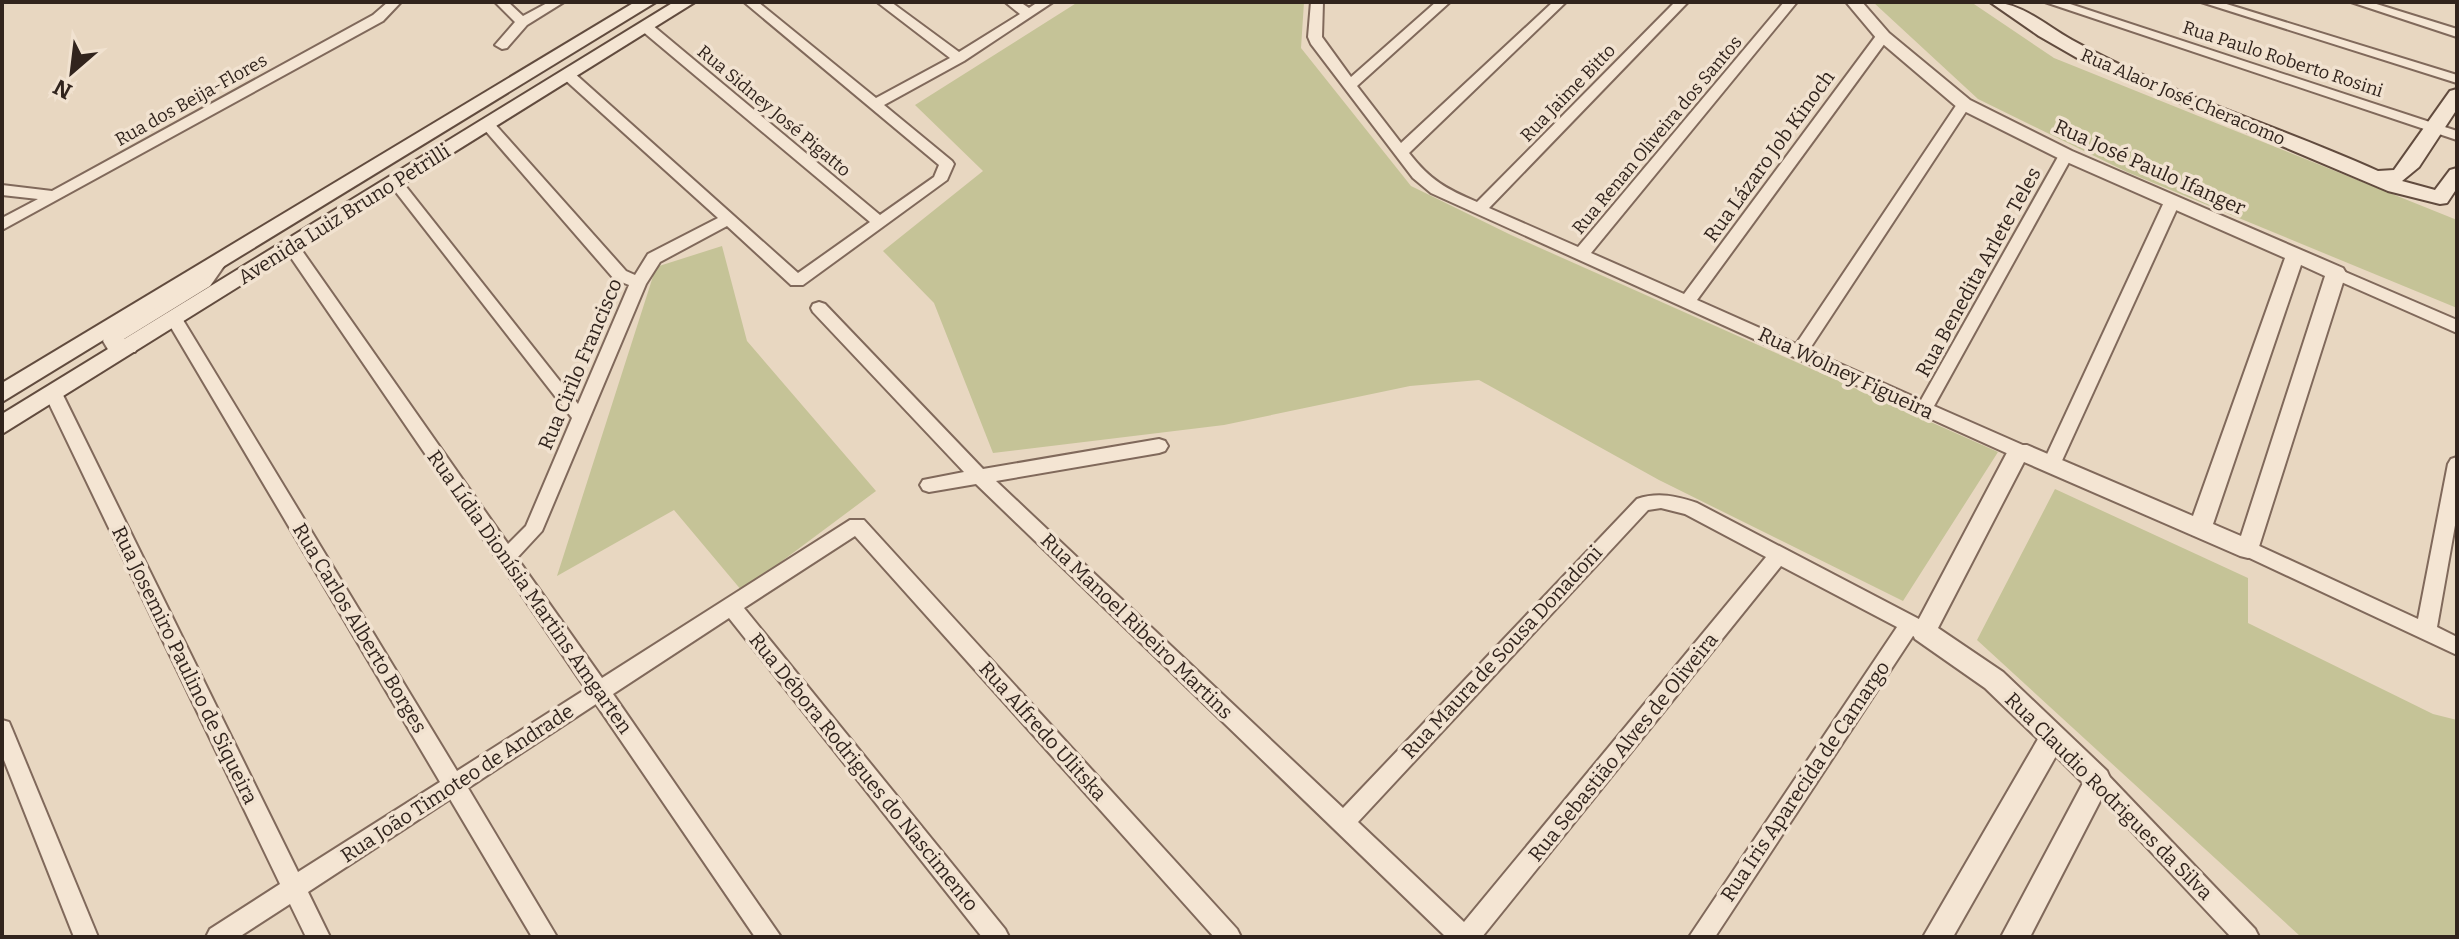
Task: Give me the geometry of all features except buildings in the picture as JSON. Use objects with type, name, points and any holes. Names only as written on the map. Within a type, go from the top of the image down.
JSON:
[{"type":"main road","name":"Avenida Luiz Bruno Petrilli","points":[[2,394],[647,2]]},
{"type":"main road","name":"Avenida Luiz Bruno Petrilli","points":[[2,425],[686,2]]},
{"type":"main road","name":"Rua Alaor José Cheracomo","points":[[1999,2],[2037,29],[2115,72],[2417,194],[2449,186]]},
{"type":"main road","points":[[2376,177],[2399,176],[2411,164],[2457,95]]},
{"type":"main road","points":[[2411,164],[2416,181],[2423,188],[2434,192],[2449,186]]},
{"type":"street","points":[[501,2],[522,22]]},
{"type":"street","points":[[502,45],[522,22],[558,2]]},
{"type":"street","points":[[568,75],[797,281],[940,180],[947,160],[750,2]]},
{"type":"street","points":[[883,2],[959,58]]},
{"type":"street","points":[[1011,2],[1029,14]]},
{"type":"street","points":[[877,103],[959,58],[1047,2]]},
{"type":"street","points":[[1351,84],[1444,2]]},
{"type":"street","points":[[1403,150],[1560,2]]},
{"type":"street","name":"Rua Jaime Bitto","points":[[1479,209],[1682,2]]},
{"type":"street","name":"Rua Renan Oliveira dos Santos","points":[[1582,253],[1791,2]]},
{"type":"street","name":"Rua José Paulo Ifanger","points":[[1854,2],[1883,36],[1964,104],[2066,155],[2457,327]]},
{"type":"street","name":"Rua Paulo Roberto Rosini","points":[[2051,2],[2457,136]]},
{"type":"street","points":[[2207,2],[2457,79]]},
{"type":"street","points":[[2357,2],[2457,33]]},
{"type":"street","name":"Rua dos Beija-Flores","points":[[2,225],[378,18],[394,3]]},
{"type":"street","name":"Rua Wolney Figueira","points":[[1320,5],[1318,44],[1403,150],[1418,175],[1436,190],[1688,300],[1924,409],[2248,549],[2457,646]]},
{"type":"street","name":"Rua Sidney José Pigatto","points":[[646,27],[880,223]]},
{"type":"street","name":"Rua Lázaro Job Kinoch","points":[[1688,300],[1883,36]]},
{"type":"street","points":[[1799,352],[1964,104]]},
{"type":"street","points":[[488,125],[620,275],[638,283]]},
{"type":"street","name":"Rua Benedita Arlete Teles","points":[[1924,409],[2066,155]]},
{"type":"street","points":[[395,182],[576,413],[584,413]]},
{"type":"street","points":[[2,190],[54,196]]},
{"type":"street","points":[[2051,465],[2172,202]]},
{"type":"street","name":"Rua Cirilo Francisco","points":[[506,557],[533,531],[638,283],[654,258],[728,219]]},
{"type":"street","name":"Rua Lídia Dionísia Martins Amgarten","points":[[291,246],[769,937]]},
{"type":"street","points":[[2200,528],[2295,256]]},
{"type":"street","points":[[128,347],[116,346],[113,341],[116,335],[203,281],[214,266]]},
{"type":"street","points":[[2248,549],[2336,273]]},
{"type":"street","name":"Rua Manoel Ribeiro Martins","points":[[819,308],[979,476],[1465,937]]},
{"type":"street","name":"Rua Carlos Alberto Borges","points":[[174,319],[545,937]]},
{"type":"street","points":[[69,353],[102,344],[105,348],[103,356],[93,369]]},
{"type":"street","name":"Rua Josemiro Paulino de Siqueira","points":[[53,393],[318,937]]},
{"type":"street","points":[[929,485],[1159,446]]},
{"type":"street","name":"Rua Iris Aparecida de Camargo","points":[[1701,937],[1917,628],[2019,451]]},
{"type":"street","points":[[2426,631],[2457,464]]},
{"type":"street","name":"Rua Maura de Sousa Donadoni","points":[[1343,823],[1638,506],[1652,501],[1671,502]]},
{"type":"street","name":"Rua Claudio Rodrigues da Silva","points":[[1671,502],[1690,508],[1917,628],[1994,680],[2054,735],[2247,937]]},
{"type":"street","name":"Rua João Timoteo de Andrade","points":[[218,937],[857,525]]},
{"type":"street","name":"Rua Alfredo Ulitska","points":[[857,525],[1229,937]]},
{"type":"street","name":"Rua Sebastião Alves de Oliveira","points":[[1465,937],[1778,556]]},
{"type":"street","name":"Rua Débora Rodrigues do Nascimento","points":[[731,606],[997,937]]},
{"type":"street","points":[[2,729],[86,937]]},
{"type":"street","points":[[1937,937],[2054,735]]},
{"type":"street","points":[[2015,937],[2098,780]]},
{"type":"shaded area","points":[[1078,2],[1304,2],[1301,48],[1411,186],[1511,235],[1998,452],[1903,601],[1659,480],[1479,380],[1410,386],[1224,425],[993,453],[934,303],[883,251],[983,171],[915,105]]},
{"type":"shaded area","points":[[1873,2],[1971,2],[2054,58],[2457,220],[2457,308],[2127,172],[1978,99]]},
{"type":"shaded area","points":[[722,246],[747,341],[876,491],[742,591],[674,510],[557,576],[656,267]]},
{"type":"shaded area","points":[[2055,489],[2248,578],[2248,623],[2433,714],[2457,720],[2457,937],[2301,937],[1977,640]]}]
